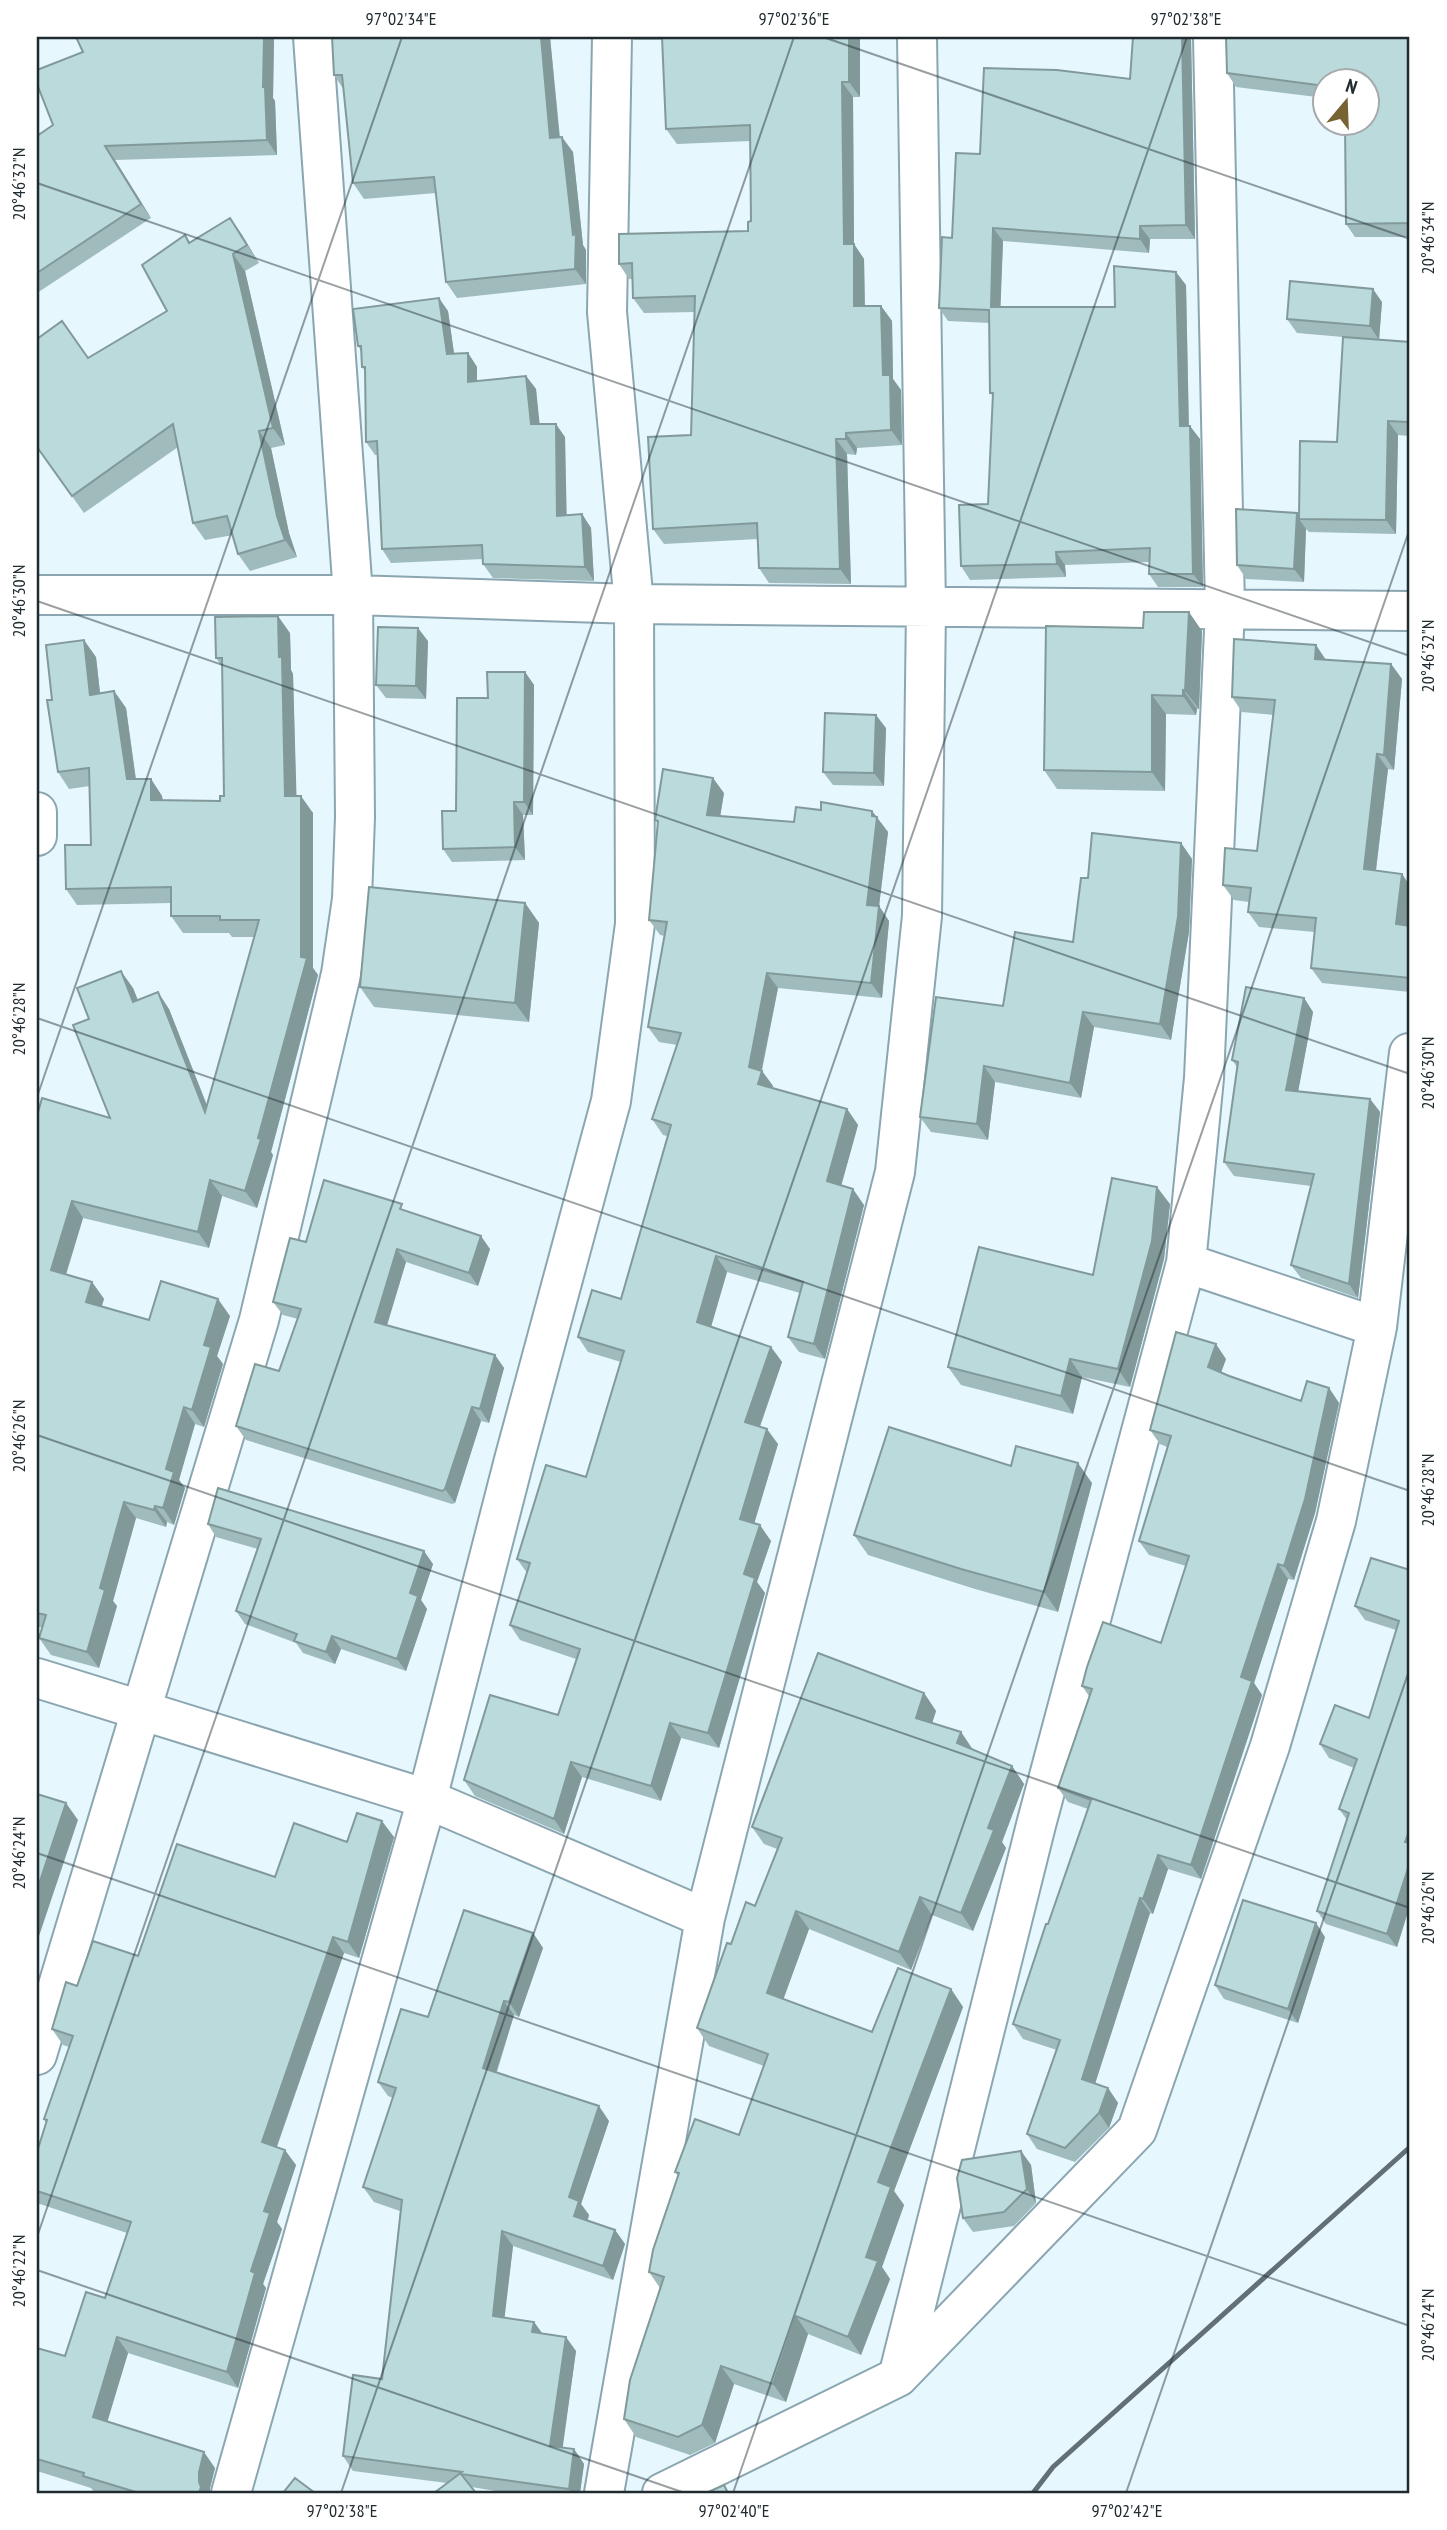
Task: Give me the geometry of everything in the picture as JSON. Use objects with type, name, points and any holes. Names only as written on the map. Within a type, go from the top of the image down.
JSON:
[{"type":"street","points":[[37,2055],[259,1320],[341,974],[352,899],[355,817],[353,595],[313,37]]},
{"type":"street","points":[[232,2493],[427,1799],[514,1460],[611,1101],[635,924],[634,604],[607,312],[612,37]]},
{"type":"street","points":[[604,2493],[705,1918],[895,1172],[922,916],[926,608],[916,37]]},
{"type":"street","points":[[898,2377],[1036,1825],[1186,1263],[1204,1078],[1225,608],[1213,37]]},
{"type":"street","points":[[37,595],[353,595],[634,604],[1410,611]]},
{"type":"street","points":[[37,812],[37,836]]},
{"type":"street","points":[[662,2493],[898,2377],[1137,2130],[1270,1746],[1336,1521],[1377,1327],[1409,1053]]},
{"type":"street","points":[[1186,1263],[1377,1327]]},
{"type":"street","points":[[37,1678],[427,1799],[705,1918]]},
{"type":"building","points":[[76,37],[264,37],[263,87],[267,140],[105,146],[141,204],[37,273],[37,136],[53,125],[37,84],[37,70],[83,52]]},
{"type":"building","points":[[332,37],[541,37],[550,138],[562,137],[573,235],[576,234],[575,269],[446,282],[434,177],[353,183],[342,75],[334,75]]},
{"type":"building","points":[[662,37],[849,37],[849,82],[842,82],[844,244],[854,244],[854,306],[881,306],[883,375],[890,375],[891,430],[846,433],[846,439],[836,439],[840,569],[759,568],[757,523],[653,529],[648,437],[691,435],[695,296],[633,298],[632,263],[619,264],[619,234],[748,231],[748,222],[751,221],[750,125],[666,129]]},
{"type":"building","points":[[1133,37],[1182,37],[1186,225],[1140,226],[1140,239],[993,228],[991,307],[1115,307],[1114,266],[1176,272],[1180,426],[1190,426],[1193,574],[1149,574],[1150,548],[1056,552],[1057,564],[961,566],[959,505],[988,504],[993,393],[990,393],[989,310],[939,308],[942,237],[952,238],[956,153],[980,154],[984,68],[1057,70],[1130,79]]},
{"type":"building","points":[[1226,37],[1410,37],[1410,223],[1346,224],[1345,136],[1380,136],[1380,66],[1310,66],[1310,84],[1227,73]]},
{"type":"building","points":[[230,218],[247,245],[233,254],[273,428],[259,431],[277,516],[285,540],[238,554],[227,516],[193,523],[173,424],[72,496],[37,447],[37,339],[62,321],[88,358],[167,311],[142,265],[185,235],[189,243]]},
{"type":"building","points":[[1290,281],[1373,289],[1370,326],[1287,319]]},
{"type":"building","points":[[439,298],[447,354],[468,353],[468,382],[526,376],[531,424],[556,424],[557,516],[582,514],[585,567],[483,564],[482,545],[382,549],[377,441],[366,442],[365,367],[362,367],[361,346],[358,346],[353,309]]},
{"type":"building","points":[[1343,337],[1410,342],[1408,422],[1388,421],[1386,520],[1299,519],[1300,441],[1337,442]]},
{"type":"building","points":[[1236,509],[1297,513],[1294,569],[1237,565]]},
{"type":"building","points":[[1144,612],[1189,612],[1183,696],[1152,695],[1152,772],[1044,770],[1046,626],[1143,628]]},
{"type":"building","points":[[278,616],[279,657],[282,657],[285,796],[301,796],[301,957],[307,958],[245,1191],[210,1180],[198,1232],[72,1201],[51,1270],[92,1282],[86,1302],[149,1320],[161,1281],[218,1299],[204,1345],[211,1347],[192,1410],[184,1407],[166,1469],[174,1472],[163,1508],[155,1506],[154,1510],[124,1502],[100,1588],[105,1590],[87,1652],[39,1638],[46,1615],[37,1613],[37,1116],[42,1098],[110,1118],[73,1025],[89,1019],[77,988],[121,971],[133,1002],[158,992],[205,1112],[259,920],[220,920],[220,916],[171,916],[171,887],[66,889],[65,845],[91,845],[89,768],[58,772],[47,700],[52,700],[46,645],[84,640],[90,695],[114,691],[127,779],[151,779],[151,800],[220,801],[220,796],[224,796],[222,658],[216,658],[215,617]]},
{"type":"building","points":[[378,627],[418,628],[416,686],[376,685]]},
{"type":"building","points":[[1234,639],[1316,645],[1315,659],[1391,664],[1384,755],[1377,754],[1364,869],[1402,874],[1396,924],[1410,926],[1410,978],[1311,968],[1316,918],[1248,912],[1251,888],[1223,885],[1225,848],[1257,851],[1275,700],[1232,697]]},
{"type":"building","points":[[487,672],[525,672],[524,802],[514,802],[515,847],[443,849],[442,811],[456,811],[457,698],[488,698]]},
{"type":"building","points":[[825,713],[876,715],[874,773],[823,772]]},
{"type":"building","points":[[663,769],[713,778],[707,815],[794,822],[796,807],[821,810],[821,802],[872,811],[872,816],[877,817],[867,905],[879,906],[871,983],[767,973],[749,1067],[762,1071],[758,1084],[847,1109],[827,1181],[853,1189],[814,1344],[788,1337],[803,1282],[716,1256],[697,1322],[771,1347],[745,1422],[767,1429],[740,1519],[760,1525],[744,1574],[755,1578],[708,1733],[670,1723],[651,1786],[571,1762],[554,1819],[464,1780],[490,1695],[558,1715],[580,1649],[510,1625],[530,1563],[517,1559],[546,1465],[586,1477],[624,1351],[578,1337],[592,1290],[621,1299],[671,1125],[652,1119],[681,1033],[648,1027],[667,922],[649,920],[658,821],[655,820]]},
{"type":"building","points":[[1092,833],[1181,843],[1178,917],[1160,1024],[1083,1012],[1070,1083],[984,1066],[977,1124],[920,1117],[936,997],[1003,1006],[1015,932],[1073,942],[1081,878],[1088,878]]},
{"type":"building","points":[[369,887],[525,903],[515,1003],[360,987]]},
{"type":"building","points":[[1246,987],[1304,998],[1286,1090],[1370,1099],[1349,1284],[1291,1265],[1314,1174],[1224,1162],[1238,1062],[1232,1060]]},
{"type":"building","points":[[1112,1178],[1157,1187],[1152,1241],[1118,1369],[1070,1359],[1061,1396],[948,1367],[979,1247],[1093,1275]]},
{"type":"building","points":[[324,1180],[402,1204],[400,1209],[481,1236],[469,1273],[397,1249],[375,1322],[495,1355],[480,1409],[472,1407],[445,1489],[442,1491],[236,1426],[255,1364],[279,1371],[301,1309],[273,1302],[290,1238],[306,1242]]},
{"type":"building","points":[[1176,1332],[1216,1344],[1208,1367],[1229,1376],[1301,1401],[1307,1381],[1329,1388],[1305,1499],[1284,1566],[1278,1564],[1241,1677],[1252,1681],[1191,1865],[1158,1855],[1143,1899],[1140,1898],[1082,2079],[1108,2088],[1099,2113],[1065,2148],[1027,2134],[1060,2040],[1013,2024],[1091,1800],[1058,1788],[1092,1689],[1082,1686],[1103,1622],[1161,1643],[1189,1556],[1139,1541],[1171,1436],[1150,1430]]},
{"type":"building","points":[[889,1427],[1011,1466],[1016,1446],[1078,1463],[1044,1592],[854,1535]]},
{"type":"building","points":[[218,1488],[424,1551],[410,1593],[418,1596],[397,1659],[332,1636],[326,1652],[294,1641],[297,1634],[236,1611],[261,1539],[208,1524]]},
{"type":"building","points":[[1371,1558],[1410,1570],[1410,1829],[1405,1842],[1410,1843],[1410,1862],[1387,1934],[1317,1911],[1349,1813],[1339,1809],[1357,1759],[1320,1744],[1335,1705],[1369,1718],[1399,1621],[1355,1606]]},
{"type":"building","points":[[818,1653],[924,1693],[916,1718],[961,1732],[957,1743],[1012,1766],[988,1828],[994,1830],[961,1913],[920,1897],[899,1952],[796,1911],[767,1993],[872,2032],[898,1968],[951,1989],[878,2182],[891,2187],[866,2257],[878,2261],[848,2337],[796,2316],[773,2384],[721,2366],[702,2425],[678,2437],[624,2419],[630,2380],[664,2277],[649,2272],[653,2250],[679,2173],[675,2172],[695,2119],[739,2135],[768,2054],[697,2028],[727,1943],[731,1944],[746,1902],[755,1906],[782,1838],[752,1827]]},
{"type":"building","points":[[37,1794],[66,1803],[37,1890]]},
{"type":"building","points":[[357,1813],[382,1821],[348,1942],[333,1937],[262,2142],[285,2150],[264,2211],[270,2213],[251,2271],[255,2273],[227,2372],[117,2337],[93,2417],[204,2452],[199,2472],[199,2493],[139,2493],[37,2459],[37,2348],[65,2356],[86,2292],[105,2298],[131,2222],[37,2191],[37,2152],[47,2120],[44,2119],[73,2036],[52,2029],[66,1982],[77,1986],[93,1941],[138,1956],[177,1844],[275,1877],[294,1823],[347,1842]]},
{"type":"building","points":[[1243,1900],[1316,1923],[1288,2009],[1215,1985]]},
{"type":"building","points":[[464,1910],[533,1933],[509,2002],[504,2001],[483,2068],[599,2106],[569,2197],[579,2201],[574,2216],[615,2230],[603,2266],[502,2231],[493,2316],[534,2322],[532,2332],[566,2337],[550,2446],[574,2449],[569,2489],[461,2474],[476,2493],[434,2493],[462,2472],[343,2456],[353,2375],[382,2379],[402,2200],[363,2187],[396,2088],[378,2082],[401,2009],[428,2017]]},
{"type":"building","points":[[1021,2151],[1027,2189],[1004,2212],[963,2218],[957,2178],[962,2160]]},
{"type":"building","points":[[295,2478],[315,2493],[283,2493]]},
{"type":"building","points":[[724,2485],[728,2493],[706,2493]]},
{"type":"railway","points":[[1033,2493],[1053,2467],[1410,2147]]}]
